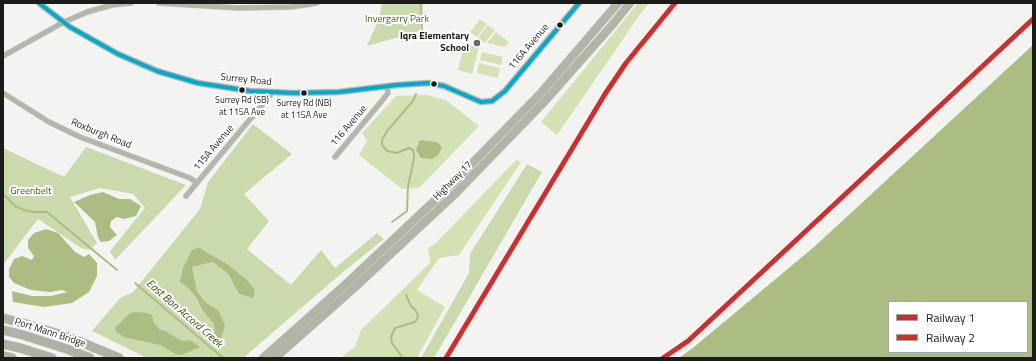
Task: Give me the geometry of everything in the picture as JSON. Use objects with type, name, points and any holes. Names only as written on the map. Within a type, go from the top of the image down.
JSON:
[{"type":"highway","name":"Highway 17","points":[[263,358],[347,283],[447,189],[539,95],[618,3]]},
{"type":"highway","name":"Highway 17","points":[[275,358],[352,290],[454,195],[545,101],[614,24],[630,3]]},
{"type":"highway","points":[[3,318],[71,338],[119,358]]},
{"type":"highway","name":"Port Mann Bridge","points":[[3,330],[67,349],[90,358]]},
{"type":"highway","points":[[3,344],[52,358]]},
{"type":"highway","points":[[3,356],[12,358]]},
{"type":"street","name":"Surrey Road","points":[[39,3],[64,22],[118,54],[157,71],[219,87],[272,93],[317,93],[418,83],[439,84],[474,100],[481,102],[492,101]]},
{"type":"street","points":[[3,56],[64,22],[87,12],[112,5],[131,3]]},
{"type":"street","points":[[159,3],[209,7],[288,8],[317,3]]},
{"type":"street","name":"116A Avenue","points":[[492,101],[505,92],[578,3]]},
{"type":"street","name":"116 Avenue","points":[[335,157],[388,94],[387,87]]},
{"type":"street","name":"Roxburgh Road","points":[[3,93],[49,122],[80,136],[197,182]]},
{"type":"street","name":"115A Avenue","points":[[186,196],[272,93]]},
{"type":"shaded area","points":[[638,3],[649,3],[557,135],[541,122]]},
{"type":"shaded area","points":[[480,19],[487,24],[477,37],[470,32]]},
{"type":"shaded area","points":[[488,25],[495,30],[485,43],[478,38]]},
{"type":"shaded area","points":[[496,32],[509,42],[505,47],[487,43]]},
{"type":"shaded area","points":[[464,44],[479,47],[472,74],[458,70]]},
{"type":"shaded area","points":[[1033,45],[1033,358],[679,358],[814,247]]},
{"type":"shaded area","points":[[482,52],[503,57],[501,65],[480,60]]},
{"type":"shaded area","points":[[479,63],[500,68],[498,78],[477,73]]},
{"type":"shaded area","points":[[427,95],[446,100],[479,126],[419,188],[402,189],[359,155],[367,141],[362,133],[396,96]]},
{"type":"shaded area","points":[[420,140],[437,142],[442,147],[438,155],[432,159],[421,158],[416,150]]},
{"type":"shaded area","points":[[516,160],[521,162],[459,255],[439,258],[417,290],[445,307],[417,358],[343,358],[344,355],[355,347],[361,330],[430,263],[428,248],[435,244]]},
{"type":"shaded area","points":[[103,192],[119,199],[130,199],[141,206],[136,216],[124,219],[117,217],[111,221],[110,227],[117,235],[109,241],[101,242],[98,238],[95,222],[74,202],[90,195]]},
{"type":"shaded area","points":[[46,229],[58,233],[75,252],[84,257],[89,254],[97,263],[97,276],[89,292],[72,303],[44,307],[13,302],[12,291],[32,296],[51,296],[67,292],[62,290],[50,292],[31,290],[14,283],[9,277],[9,269],[14,259],[22,256],[32,260],[34,256],[28,248],[28,240],[34,233]]},
{"type":"shaded area","points":[[199,247],[226,263],[247,280],[255,290],[253,298],[239,294],[228,274],[213,262],[192,267],[197,291],[205,302],[218,310],[225,325],[216,350],[214,324],[202,310],[196,297],[180,282],[183,268],[192,250]]},
{"type":"shaded area","points":[[135,312],[152,315],[154,323],[160,330],[165,331],[182,341],[190,340],[200,347],[181,355],[177,355],[160,345],[124,337],[116,332],[115,328],[130,313]]},
{"type":"green space","name":"Invergarry Park","points":[[382,3],[423,3],[420,31],[367,46],[379,19]]},
{"type":"green space","points":[[253,124],[292,154],[244,194],[269,221],[247,249],[291,285],[321,250],[335,268],[377,233],[384,239],[243,358],[147,358],[92,331],[120,298],[133,292],[200,209],[208,182]],"holes":[[[199,247],[226,263],[237,272],[239,294],[228,274],[213,262],[192,267],[197,291],[205,302],[218,310],[216,349],[214,324],[202,310],[196,297],[180,282]]]},
{"type":"green space","name":"Greenbelt","points":[[86,147],[186,185],[115,260],[110,251],[145,208],[133,194],[100,188],[70,197],[97,243],[89,250],[81,248],[38,219],[3,265],[3,148],[64,177]]},
{"type":"green space","points":[[527,164],[542,172],[434,358],[421,358],[469,273],[470,254]]},
{"type":"waterway","points":[[421,3],[422,32]]},
{"type":"waterway","points":[[392,222],[407,211],[408,186],[414,155],[413,150],[409,148],[397,153],[387,151],[382,145],[382,140],[387,131],[413,101],[416,94]]},
{"type":"waterway","name":"East Bon Accord Creek","points":[[3,194],[15,206],[24,210],[33,212],[47,212],[117,270]]},
{"type":"waterway","name":"East Bon Accord Creek","points":[[135,283],[223,358]]},
{"type":"waterway","points":[[403,358],[392,343],[391,337],[395,328],[415,322],[417,319],[418,316],[416,311],[411,306],[406,295]]},
{"type":"rail line","name":"2","points":[[446,358],[605,94],[626,63],[675,3]]},
{"type":"rail line","name":"1","points":[[663,358],[688,341],[1033,19]]},
{"type":"transit line","points":[[39,3],[70,27],[118,54],[157,71],[198,83],[250,91],[294,93],[339,92],[428,83],[444,86],[481,102],[492,101],[505,91],[579,3]]},
{"type":"place","name":"Iqra Elementary School","points":[[477,43]]},
{"type":"place","name":"Surrey Rd (SB) at 115A Ave","points":[[242,90]]},
{"type":"place","name":"Surrey Rd (NB) at 115A Ave","points":[[304,93]]}]
